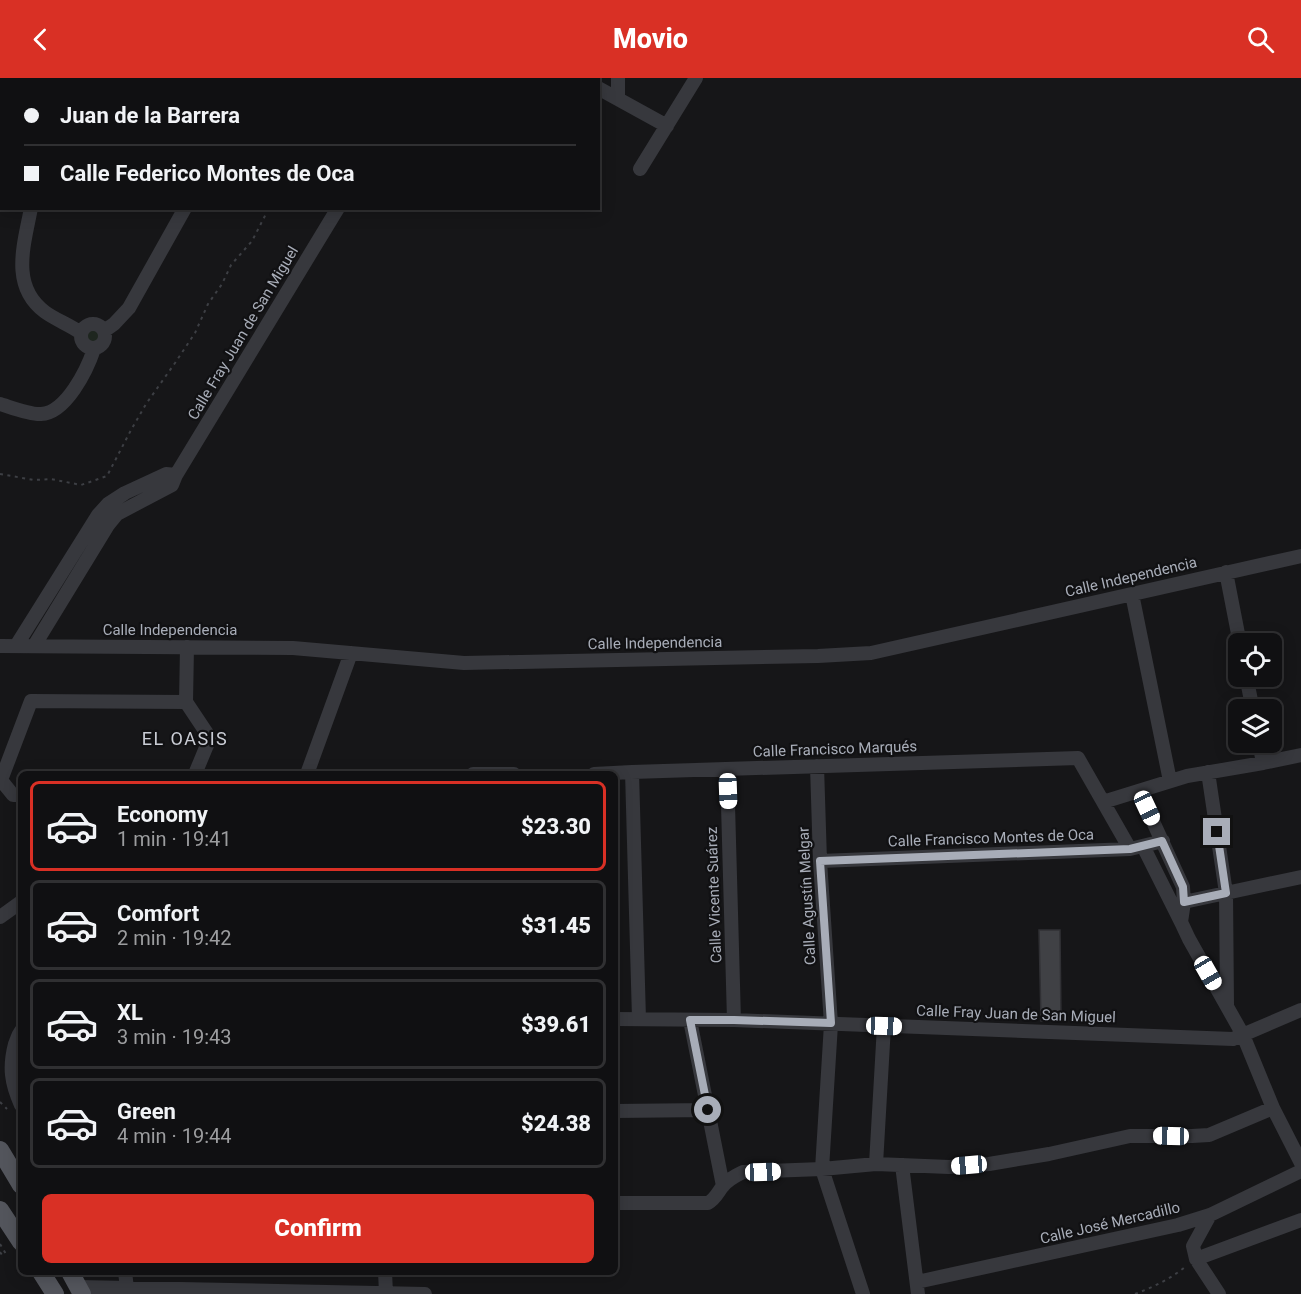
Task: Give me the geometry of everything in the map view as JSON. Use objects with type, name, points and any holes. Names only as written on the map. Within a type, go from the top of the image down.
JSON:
[{"type":"main road","points":[[0,1150],[18,1180]]},
{"type":"main road","points":[[0,1209],[18,1237]]},
{"type":"main road","points":[[43,1275],[55,1294]]},
{"type":"street","points":[[618,78],[618,99]]},
{"type":"street","points":[[640,169],[696,78]]},
{"type":"street","points":[[600,89],[667,126]]},
{"type":"street","points":[[31,210],[24,241],[22,271],[25,287],[35,303],[47,313],[81,333]]},
{"type":"street","points":[[104,331],[129,308],[184,210]]},
{"type":"street","name":"Calle Fray Juan de San Miguel","points":[[34,646],[108,525],[113,509],[125,493],[166,474],[176,475],[337,210]]},
{"type":"street","points":[[92,324],[104,331],[104,342],[98,348],[85,346],[81,333],[85,327],[92,324]]},
{"type":"street","points":[[0,404],[40,414],[57,410],[78,386],[94,349]]},
{"type":"street","name":"Calle Fray Juan de San Miguel","points":[[16,646],[98,515],[113,509]]},
{"type":"street","name":"Calle Independencia","points":[[0,645],[293,648],[464,663],[871,653],[1301,556]]},
{"type":"street","points":[[1226,573],[1238,633]]},
{"type":"street","points":[[1132,594],[1170,781]]},
{"type":"street","points":[[187,647],[186,702],[210,738],[196,771]]},
{"type":"street","points":[[308,771],[351,653]]},
{"type":"street","points":[[18,795],[13,795],[1,780],[31,701],[186,702]]},
{"type":"street","points":[[1261,753],[1263,763]]},
{"type":"street","points":[[1301,754],[1187,776],[1103,802],[1136,848],[1181,922],[1243,1035],[1273,1108],[1301,1163]]},
{"type":"street","name":"Calle Francisco Marqués","points":[[618,773],[1078,758],[1103,802]]},
{"type":"street","name":"Calle Agustín Melgar","points":[[817,766],[820,861],[831,1023],[822,1169]]},
{"type":"street","name":"Calle Vicente Suárez","points":[[727,769],[734,1020]]},
{"type":"street","points":[[632,772],[639,1019]]},
{"type":"street","points":[[1208,772],[1226,893],[1227,1007]]},
{"type":"street","points":[[1139,791],[1183,887],[1184,902],[1181,922]]},
{"type":"street","name":"Calle Francisco Montes de Oca","points":[[820,861],[1136,848],[1162,841]]},
{"type":"street","points":[[1184,902],[1301,877]]},
{"type":"street","points":[[0,917],[18,904]]},
{"type":"street","name":"Calle Fray Juan de San Miguel","points":[[618,1019],[831,1023],[1233,1039],[1301,1010]]},
{"type":"street","points":[[690,1020],[723,1186]]},
{"type":"street","points":[[876,1164],[884,1026]]},
{"type":"street","points":[[18,1035],[11,1061],[14,1090],[18,1099]]},
{"type":"street","points":[[618,1203],[708,1203],[715,1199],[723,1186],[732,1178],[743,1172],[876,1164],[949,1167],[989,1164],[1049,1154],[1130,1136],[1209,1135],[1273,1108]]},
{"type":"street","points":[[618,1111],[708,1110]]},
{"type":"street","points":[[903,1165],[918,1288]]},
{"type":"street","points":[[822,1169],[863,1294]]},
{"type":"street","name":"Calle José Mercadillo","points":[[918,1288],[1178,1225],[1210,1215],[1301,1171]]},
{"type":"street","points":[[1210,1215],[1193,1246],[1196,1259],[1219,1294]]},
{"type":"street","points":[[1196,1259],[1301,1220]]},
{"type":"street","points":[[125,1275],[127,1288]]},
{"type":"street","points":[[385,1275],[386,1293]]},
{"type":"street","points":[[77,1284],[127,1288],[425,1294]]},
{"type":"path","points":[[0,474],[34,480],[51,479],[81,485],[108,476],[146,404],[195,333],[208,304],[222,284],[231,265],[252,241],[268,210]]},
{"type":"path","points":[[0,1244],[6,1254]]},
{"type":"path","points":[[1135,1294],[1177,1274],[1196,1259]]},
{"type":"shaded area","points":[[93,324],[102,327],[105,336],[102,345],[93,348],[84,345],[81,336],[84,327]]},
{"type":"building","points":[[1039,930],[1060,930],[1061,1020],[1041,1021]]},
{"type":"district","name":"EL OASIS","points":[[185,739]]},
{"type":"route","points":[[708,1110],[690,1020],[831,1023],[820,861],[1130,849],[1162,841],[1183,887],[1184,902],[1226,893],[1217,832]]}]
